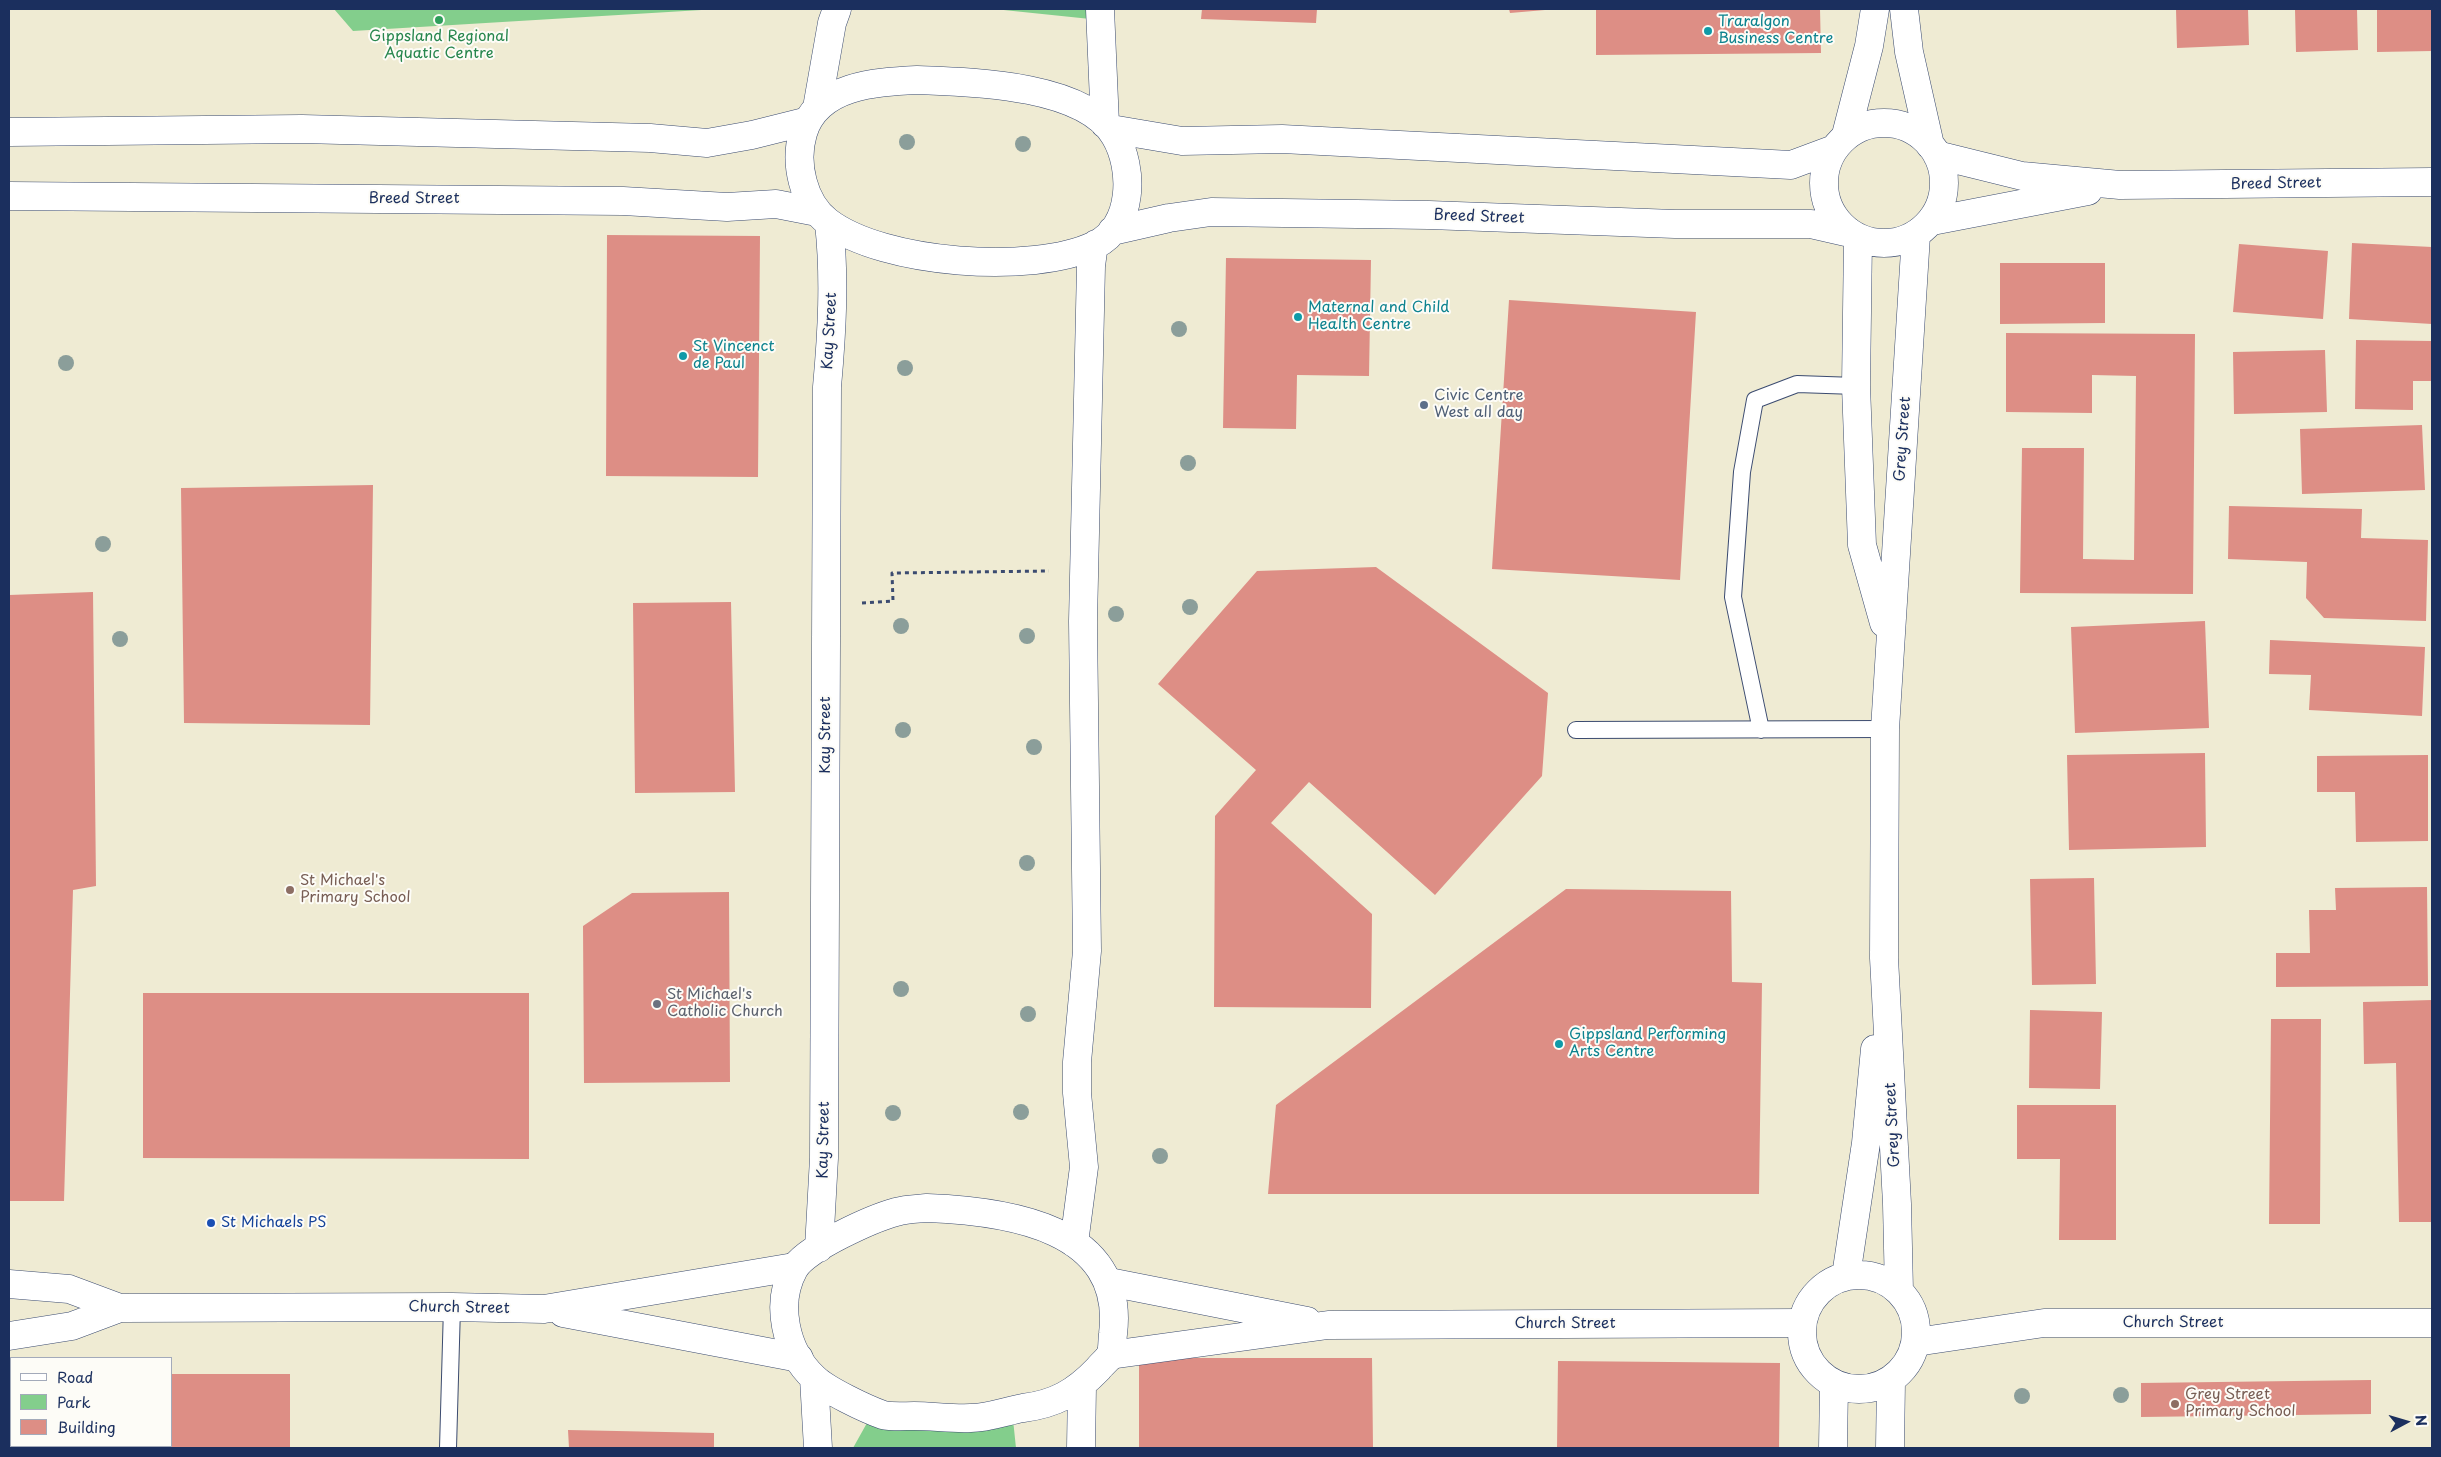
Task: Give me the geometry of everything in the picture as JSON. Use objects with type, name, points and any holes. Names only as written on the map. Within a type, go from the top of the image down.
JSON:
[{"type":"street","points":[[823,218],[808,198],[803,185],[800,159],[803,133],[813,115],[832,24],[837,9]]},
{"type":"street","points":[[1074,1243],[1084,1167],[1077,1093],[1077,1062],[1087,951],[1083,630],[1086,571],[1091,266],[1093,251],[1120,216],[1126,198],[1128,174],[1122,149],[1108,126],[1100,9]]},
{"type":"street","points":[[1875,9],[1869,46],[1840,142],[1823,177],[1828,208],[1852,235],[1877,245],[1898,243],[1924,228],[1942,200],[1943,192],[1944,177],[1934,150],[1909,52],[1904,9]]},
{"type":"street","points":[[9,132],[312,129],[640,138],[707,143],[752,136],[813,115],[834,96],[854,87],[879,82],[917,80],[1003,86],[1047,94],[1073,103],[1108,126],[1182,141],[1282,139],[1792,165],[1840,142],[1862,126],[1881,122],[1900,124],[1916,132],[1934,150]]},
{"type":"street","name":"Breed Street","points":[[1934,150],[2022,176],[2120,185],[2432,182]]},
{"type":"street","name":"Breed Street","points":[[1924,228],[2120,185]]},
{"type":"street","name":"Breed Street","points":[[9,196],[623,201],[726,207],[776,204],[823,218],[862,240],[894,249],[947,260],[990,263],[1031,261],[1074,252],[1104,238],[1169,218],[1211,212],[1439,216],[1675,224],[1811,224],[1852,235]]},
{"type":"street","name":"Kay Street","points":[[819,1248],[824,1158],[827,387],[833,326],[833,269],[823,218]]},
{"type":"street","name":"Grey Street","points":[[1899,1291],[1897,1204],[1884,958],[1886,729],[1890,643],[1924,228]]},
{"type":"street","name":"Grey Street","points":[[1852,235],[1862,545],[1890,643]]},
{"type":"street","name":"Grey Street","points":[[1846,1276],[1866,1143],[1884,958]]},
{"type":"street","points":[[927,1208],[972,1211],[1009,1216],[1039,1225],[1074,1243],[1098,1264],[1109,1282],[1115,1319],[1110,1355],[1082,1386],[1048,1405],[973,1419],[885,1415],[842,1396],[806,1368],[790,1345],[784,1312],[787,1287],[794,1268],[819,1248],[843,1234],[897,1211],[927,1208]]},
{"type":"street","name":"Church Street","points":[[9,1284],[69,1290],[120,1308],[452,1307],[544,1309],[794,1268]]},
{"type":"street","points":[[1865,1275],[1884,1280],[1899,1291],[1910,1306],[1916,1323],[1916,1342],[1911,1357],[1902,1371],[1891,1381],[1878,1388],[1849,1390],[1834,1385],[1819,1374],[1808,1359],[1802,1341],[1802,1323],[1813,1298],[1833,1280],[1846,1276],[1865,1275]]},
{"type":"street","name":"Church Street","points":[[1109,1282],[1328,1325]]},
{"type":"street","name":"Church Street","points":[[9,1336],[72,1326],[120,1308]]},
{"type":"street","points":[[544,1309],[806,1368]]},
{"type":"street","name":"Church Street","points":[[1110,1355],[1328,1325],[1802,1323]]},
{"type":"street","name":"Church Street","points":[[1916,1342],[2044,1323],[2432,1323]]},
{"type":"street","points":[[806,1368],[818,1448]]},
{"type":"street","points":[[1890,1448],[1891,1381]]},
{"type":"street","points":[[1833,1448],[1834,1385]]},
{"type":"street","points":[[1081,1448],[1082,1386]]},
{"type":"lane","points":[[1761,730],[1733,597],[1742,472],[1755,400],[1797,384],[1856,386]]},
{"type":"lane","points":[[1576,730],[1886,729]]},
{"type":"lane","points":[[448,1448],[452,1307]]},
{"type":"path","points":[[827,605],[893,601],[892,573],[1086,571]]},
{"type":"green space","name":"Gippsland Regional Aquatic Centre","points":[[334,9],[718,9],[353,31]]},
{"type":"green space","points":[[994,9],[1100,9],[1100,20]]},
{"type":"green space","points":[[1012,1410],[1016,1448],[853,1448],[872,1414]]},
{"type":"building","points":[[1202,9],[1317,9],[1316,23],[1201,19]]},
{"type":"building","points":[[1509,9],[1545,9],[1545,10],[1510,13]]},
{"type":"building","name":"Traralgon Business Centre","points":[[1596,9],[1820,9],[1821,53],[1596,55]]},
{"type":"building","points":[[2176,9],[2248,9],[2249,45],[2177,48]]},
{"type":"building","points":[[2295,9],[2357,9],[2358,50],[2296,52]]},
{"type":"building","points":[[2377,9],[2432,9],[2432,51],[2377,52]]},
{"type":"building","name":"St Vincenct de Paul","points":[[607,235],[760,236],[758,477],[606,476]]},
{"type":"building","points":[[2352,243],[2432,247],[2432,324],[2349,319]]},
{"type":"building","points":[[2239,244],[2328,251],[2323,319],[2233,312]]},
{"type":"building","name":"Maternal and Child Health Centre","points":[[1226,258],[1371,260],[1369,376],[1297,375],[1296,429],[1223,428]]},
{"type":"building","points":[[2000,263],[2105,263],[2105,323],[2000,324]]},
{"type":"building","points":[[1509,300],[1696,312],[1680,580],[1492,569]]},
{"type":"building","points":[[2006,333],[2195,334],[2193,594],[2020,593],[2022,448],[2084,448],[2083,559],[2134,560],[2136,376],[2092,375],[2092,413],[2006,412]]},
{"type":"building","points":[[2356,340],[2432,341],[2432,381],[2413,381],[2413,410],[2355,409]]},
{"type":"building","points":[[2325,350],[2327,412],[2234,414],[2233,352]]},
{"type":"building","points":[[2422,425],[2425,490],[2302,494],[2300,429]]},
{"type":"building","points":[[373,485],[370,725],[184,723],[181,488]]},
{"type":"building","points":[[2229,506],[2362,509],[2361,538],[2428,540],[2426,621],[2324,618],[2306,598],[2307,562],[2228,559]]},
{"type":"building","points":[[1376,567],[1548,693],[1542,776],[1435,895],[1309,782],[1271,823],[1372,914],[1371,1008],[1214,1007],[1215,816],[1256,770],[1158,684],[1257,571]]},
{"type":"building","points":[[93,592],[96,886],[73,890],[64,1201],[9,1201],[9,595]]},
{"type":"building","points":[[731,602],[735,792],[635,793],[633,603]]},
{"type":"building","points":[[2205,621],[2209,728],[2075,733],[2071,627]]},
{"type":"building","points":[[2270,640],[2425,647],[2422,716],[2309,710],[2311,675],[2269,674]]},
{"type":"building","points":[[2205,753],[2206,847],[2069,850],[2067,755]]},
{"type":"building","points":[[2428,755],[2428,841],[2356,842],[2355,792],[2317,792],[2317,756]]},
{"type":"building","points":[[2094,878],[2096,984],[2032,985],[2030,879]]},
{"type":"building","points":[[2427,887],[2428,986],[2276,987],[2276,953],[2310,953],[2309,910],[2336,910],[2335,888]]},
{"type":"building","name":"Gippsland Performing Arts Centre","points":[[1566,889],[1731,891],[1732,982],[1762,983],[1759,1194],[1268,1194],[1276,1105]]},
{"type":"building","name":"St Michael's Catholic Church","points":[[729,892],[730,1082],[584,1083],[583,926],[632,893]]},
{"type":"building","points":[[143,993],[529,993],[529,1159],[143,1158]]},
{"type":"building","points":[[2432,1000],[2432,1222],[2399,1222],[2396,1063],[2364,1064],[2363,1002]]},
{"type":"building","points":[[2030,1010],[2102,1012],[2100,1089],[2029,1088]]},
{"type":"building","points":[[2271,1019],[2321,1019],[2320,1224],[2269,1224]]},
{"type":"building","points":[[2017,1105],[2116,1105],[2116,1240],[2059,1240],[2060,1159],[2017,1159]]},
{"type":"building","points":[[1139,1358],[1372,1358],[1373,1448],[1139,1448]]},
{"type":"building","points":[[1558,1361],[1780,1363],[1779,1448],[1557,1448]]},
{"type":"building","points":[[9,1374],[10,1447],[172,1447],[172,1374],[290,1374],[290,1448],[9,1448]]},
{"type":"building","points":[[2371,1380],[2371,1414],[2141,1417],[2141,1383]]},
{"type":"building","points":[[568,1430],[714,1433],[714,1448],[569,1448]]},
{"type":"place","name":"Gippsland Regional Aquatic Centre","points":[[439,20]]},
{"type":"place","name":"Traralgon Business Centre","points":[[1708,31]]},
{"type":"place","name":"Maternal and Child Health Centre","points":[[1298,317]]},
{"type":"place","name":"St Vincenct de Paul","points":[[683,356]]},
{"type":"place","name":"Civic Centre West all day","points":[[1424,405]]},
{"type":"place","name":"St Michael's Primary School","points":[[290,890]]},
{"type":"place","name":"St Michael's Catholic Church","points":[[657,1004]]},
{"type":"place","name":"Gippsland Performing Arts Centre","points":[[1559,1044]]},
{"type":"place","name":"St Michaels PS","points":[[211,1223]]},
{"type":"place","name":"Grey Street Primary School","points":[[2175,1404]]}]
